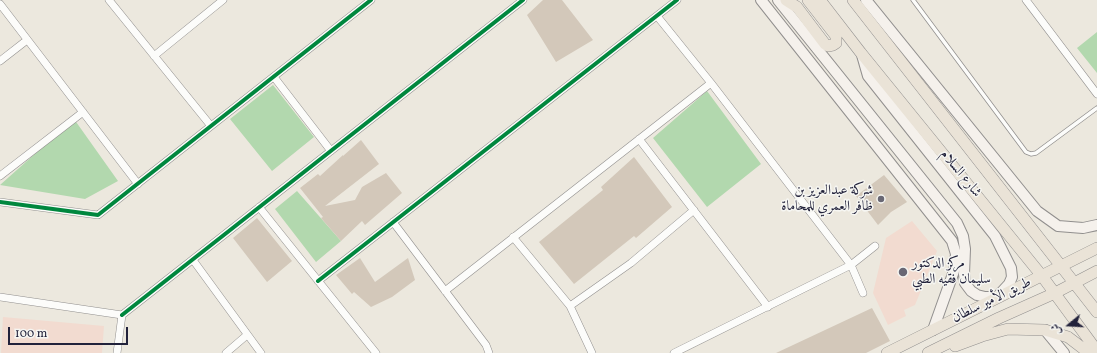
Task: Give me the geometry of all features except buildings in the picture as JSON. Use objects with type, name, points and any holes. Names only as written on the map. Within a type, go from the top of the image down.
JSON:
[{"type":"main road","points":[[761,0],[952,241],[956,254],[954,271],[933,330]]},
{"type":"main road","points":[[778,0],[958,223],[963,236],[965,250],[965,283],[971,291],[977,295],[997,297],[1009,284],[1012,277],[1011,268],[995,236],[868,76],[861,53]]},
{"type":"main road","points":[[786,0],[797,7],[825,44],[828,46],[833,45],[836,43],[836,36],[808,0]]},
{"type":"main road","name":"شارع السلام","points":[[820,0],[861,53],[1042,276],[1097,351]]},
{"type":"main road","name":"شارع السلام","points":[[853,0],[1097,312]]},
{"type":"main road","points":[[866,0],[1037,211],[1058,226],[1083,228],[1097,225]]},
{"type":"main road","name":"طريق الأمير سلطان","points":[[887,353],[1097,248]]},
{"type":"main road","name":"طريق الأمير سلطان","points":[[928,353],[999,318],[1055,293],[1097,271]]},
{"type":"main road","points":[[936,353],[982,336],[1008,330],[1045,330],[1068,337],[1089,353]]},
{"type":"main road","points":[[1045,330],[1064,353]]},
{"type":"street","points":[[109,0],[211,126]]},
{"type":"street","points":[[154,56],[224,0]]},
{"type":"street","points":[[0,202],[98,215],[371,0]]},
{"type":"street","points":[[0,297],[122,314],[193,260],[523,0]]},
{"type":"street","points":[[318,281],[677,0]]},
{"type":"street","points":[[1026,0],[1097,94]]},
{"type":"street","points":[[0,4],[138,184]]},
{"type":"street","points":[[657,16],[711,83],[851,265],[863,293]]},
{"type":"street","points":[[0,61],[27,40]]},
{"type":"street","points":[[274,77],[331,150]]},
{"type":"street","points":[[445,291],[711,83]]},
{"type":"street","points":[[0,176],[83,112]]},
{"type":"street","points":[[639,139],[768,307]]},
{"type":"street","points":[[259,207],[376,353]]},
{"type":"street","points":[[570,306],[630,263],[694,210]]},
{"type":"street","points":[[392,222],[486,345],[490,353]]},
{"type":"street","points":[[514,237],[570,306],[592,353]]},
{"type":"street","points":[[674,353],[851,265],[875,246]]},
{"type":"street","points":[[193,260],[261,353]]},
{"type":"street","points":[[117,353],[122,314]]},
{"type":"street","points":[[226,353],[247,335]]},
{"type":"lane","points":[[913,0],[1026,152],[1031,154],[1036,153],[1097,108]]},
{"type":"shaded area","name":"مركز الدكتور سليمان فقيه الطبي","points":[[912,221],[937,251],[915,305],[904,310],[906,316],[888,325],[873,293],[886,238]]},
{"type":"shaded area","points":[[3,317],[104,326],[102,353],[1,353]]},
{"type":"green space","points":[[1097,32],[1097,73],[1077,48]]},
{"type":"green space","points":[[273,85],[314,137],[272,171],[230,119]]},
{"type":"green space","points":[[707,91],[761,164],[707,207],[653,138]]},
{"type":"green space","points":[[74,119],[118,181],[85,199],[0,185]]},
{"type":"green space","points":[[297,191],[341,241],[316,262],[275,209]]},
{"type":"cycle path","points":[[0,202],[98,215],[371,0]]},
{"type":"cycle path","points":[[122,315],[523,0]]},
{"type":"cycle path","points":[[318,281],[677,0]]},
{"type":"place","name":"شركة عبدالعزيز بن ظافر العمري للمحاماة","points":[[881,199]]},
{"type":"place","name":"مركز الدكتور سليمان فقيه الطبي","points":[[903,272]]}]
